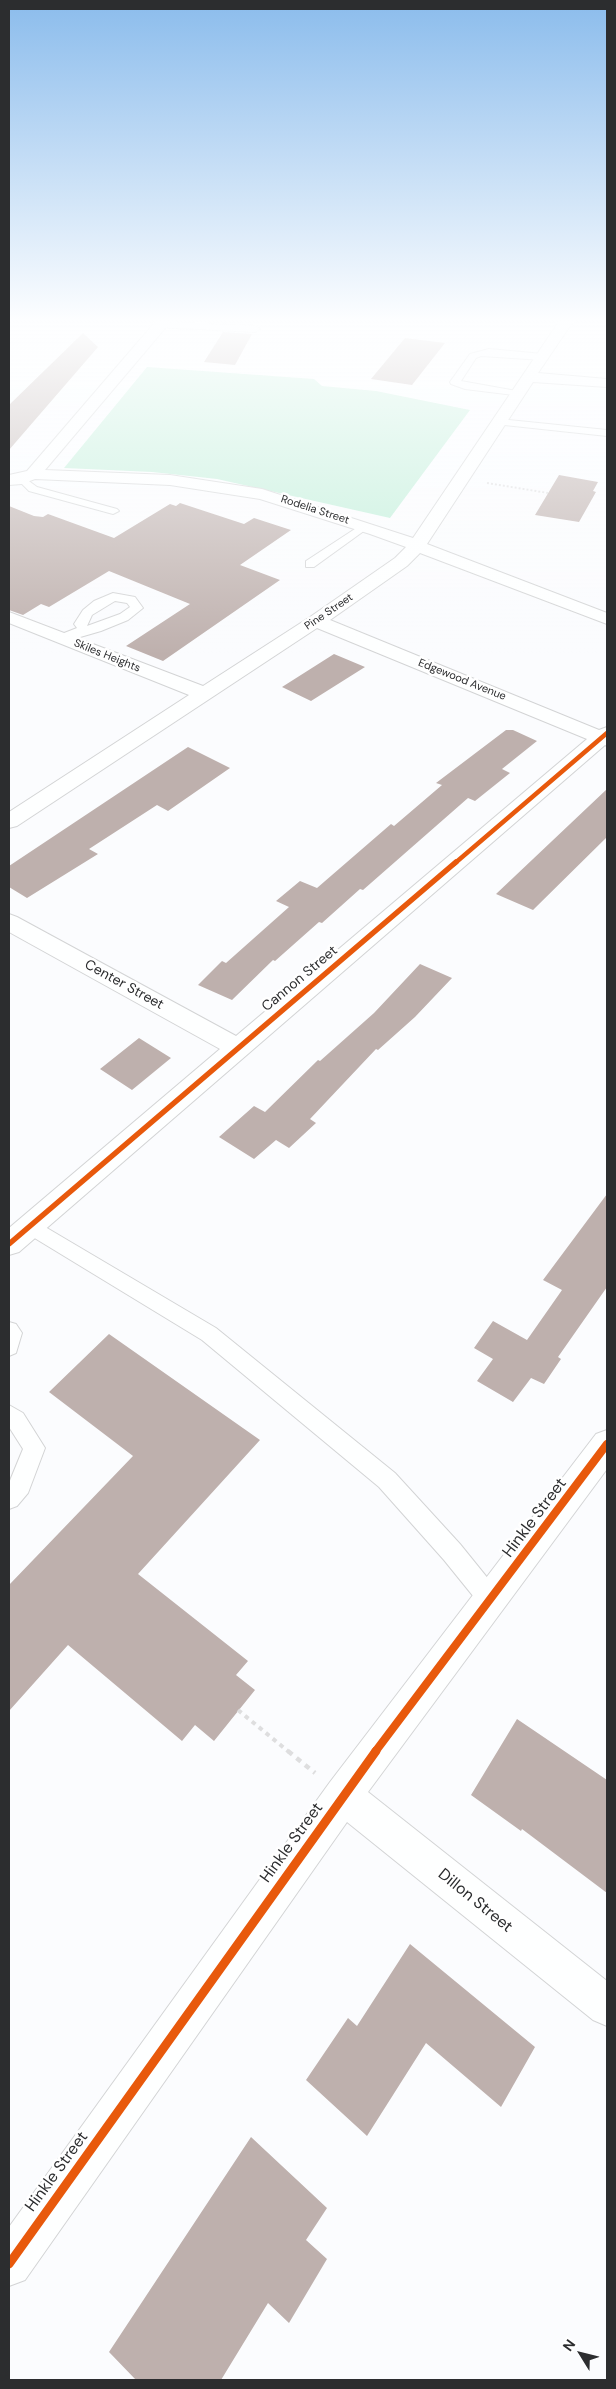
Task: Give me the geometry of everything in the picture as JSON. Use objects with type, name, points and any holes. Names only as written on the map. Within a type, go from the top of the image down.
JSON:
[{"type":"street","points":[[21,478],[63,431]]},
{"type":"street","name":"Pine Street","points":[[9,821],[316,621],[401,562],[417,546],[493,431]]},
{"type":"street","name":"Rodelia Street","points":[[21,478],[170,480],[271,496],[364,526],[607,619]]},
{"type":"street","name":"Skiles Heights","points":[[9,617],[205,694]]},
{"type":"street","name":"Edgewood Avenue","points":[[316,621],[606,737]]},
{"type":"street","name":"Cannon Street","points":[[9,1244],[606,737]]},
{"type":"street","name":"Center Street","points":[[9,922],[238,1048]]},
{"type":"street","name":"Hinkle Street","points":[[9,2264],[343,1795],[607,1444]]},
{"type":"street","name":"Dillon Street","points":[[343,1795],[607,2006]]},
{"type":"lane","points":[[592,431],[607,433]]},
{"type":"lane","points":[[21,478],[33,489],[113,511]]},
{"type":"lane","points":[[310,564],[364,526]]},
{"type":"lane","points":[[63,638],[84,630]]},
{"type":"lane","points":[[30,1226],[217,1340],[386,1480],[490,1599]]},
{"type":"lane","points":[[9,1330],[12,1333],[9,1347]]},
{"type":"lane","points":[[9,1414],[16,1420],[34,1448],[20,1486],[9,1499]]},
{"type":"path","points":[[460,479],[548,493]]},
{"type":"path","points":[[238,1710],[343,1795]]},
{"type":"green space","points":[[94,431],[454,431],[390,518],[217,479],[152,472],[64,468]]},
{"type":"building","points":[[9,431],[25,431],[9,450]]},
{"type":"building","points":[[559,475],[598,482],[593,491],[596,492],[579,522],[535,515]]},
{"type":"building","points":[[180,503],[244,524],[254,518],[291,530],[240,565],[280,580],[163,661],[126,646],[190,604],[109,571],[49,607],[41,604],[23,615],[9,610],[9,506],[34,516],[43,517],[48,514],[114,538],[170,504],[176,506]]},
{"type":"building","points":[[334,654],[365,667],[311,701],[282,687]]},
{"type":"building","points":[[506,730],[513,730],[537,741],[502,769],[510,773],[475,801],[468,798],[363,890],[360,889],[322,923],[319,922],[275,961],[273,960],[232,1000],[198,985],[222,961],[226,963],[289,907],[276,901],[300,881],[317,888],[391,824],[394,826],[442,785],[436,783]]},
{"type":"building","points":[[188,747],[230,768],[168,811],[157,805],[89,849],[98,854],[27,898],[9,887],[9,866]]},
{"type":"building","points":[[607,789],[607,837],[533,910],[496,894]]},
{"type":"building","points":[[420,964],[452,978],[415,1017],[378,1050],[376,1049],[310,1119],[316,1123],[289,1148],[276,1140],[254,1159],[219,1137],[254,1106],[265,1112],[318,1060],[320,1061],[374,1013]]},
{"type":"building","points":[[139,1038],[171,1058],[132,1090],[100,1069]]},
{"type":"building","points":[[607,1194],[607,1287],[558,1357],[561,1359],[544,1384],[531,1378],[513,1402],[477,1381],[493,1359],[474,1348],[493,1321],[527,1340],[562,1290],[543,1280]]},
{"type":"building","points":[[109,1334],[260,1440],[138,1574],[248,1661],[236,1675],[255,1690],[214,1741],[195,1725],[182,1741],[68,1645],[9,1711],[9,1585],[133,1456],[49,1392]]},
{"type":"building","points":[[517,1719],[607,1780],[607,1893],[522,1829],[521,1831],[471,1795]]},
{"type":"building","points":[[410,1944],[535,2047],[501,2107],[426,2043],[367,2136],[306,2080],[348,2018],[357,2026]]},
{"type":"building","points":[[251,2137],[327,2208],[306,2240],[327,2259],[289,2323],[268,2303],[221,2380],[136,2380],[109,2352]]},
{"type":"cycle path","points":[[9,1244],[607,733]]},
{"type":"cycle path","points":[[9,2264],[343,1795],[607,1444]]}]
